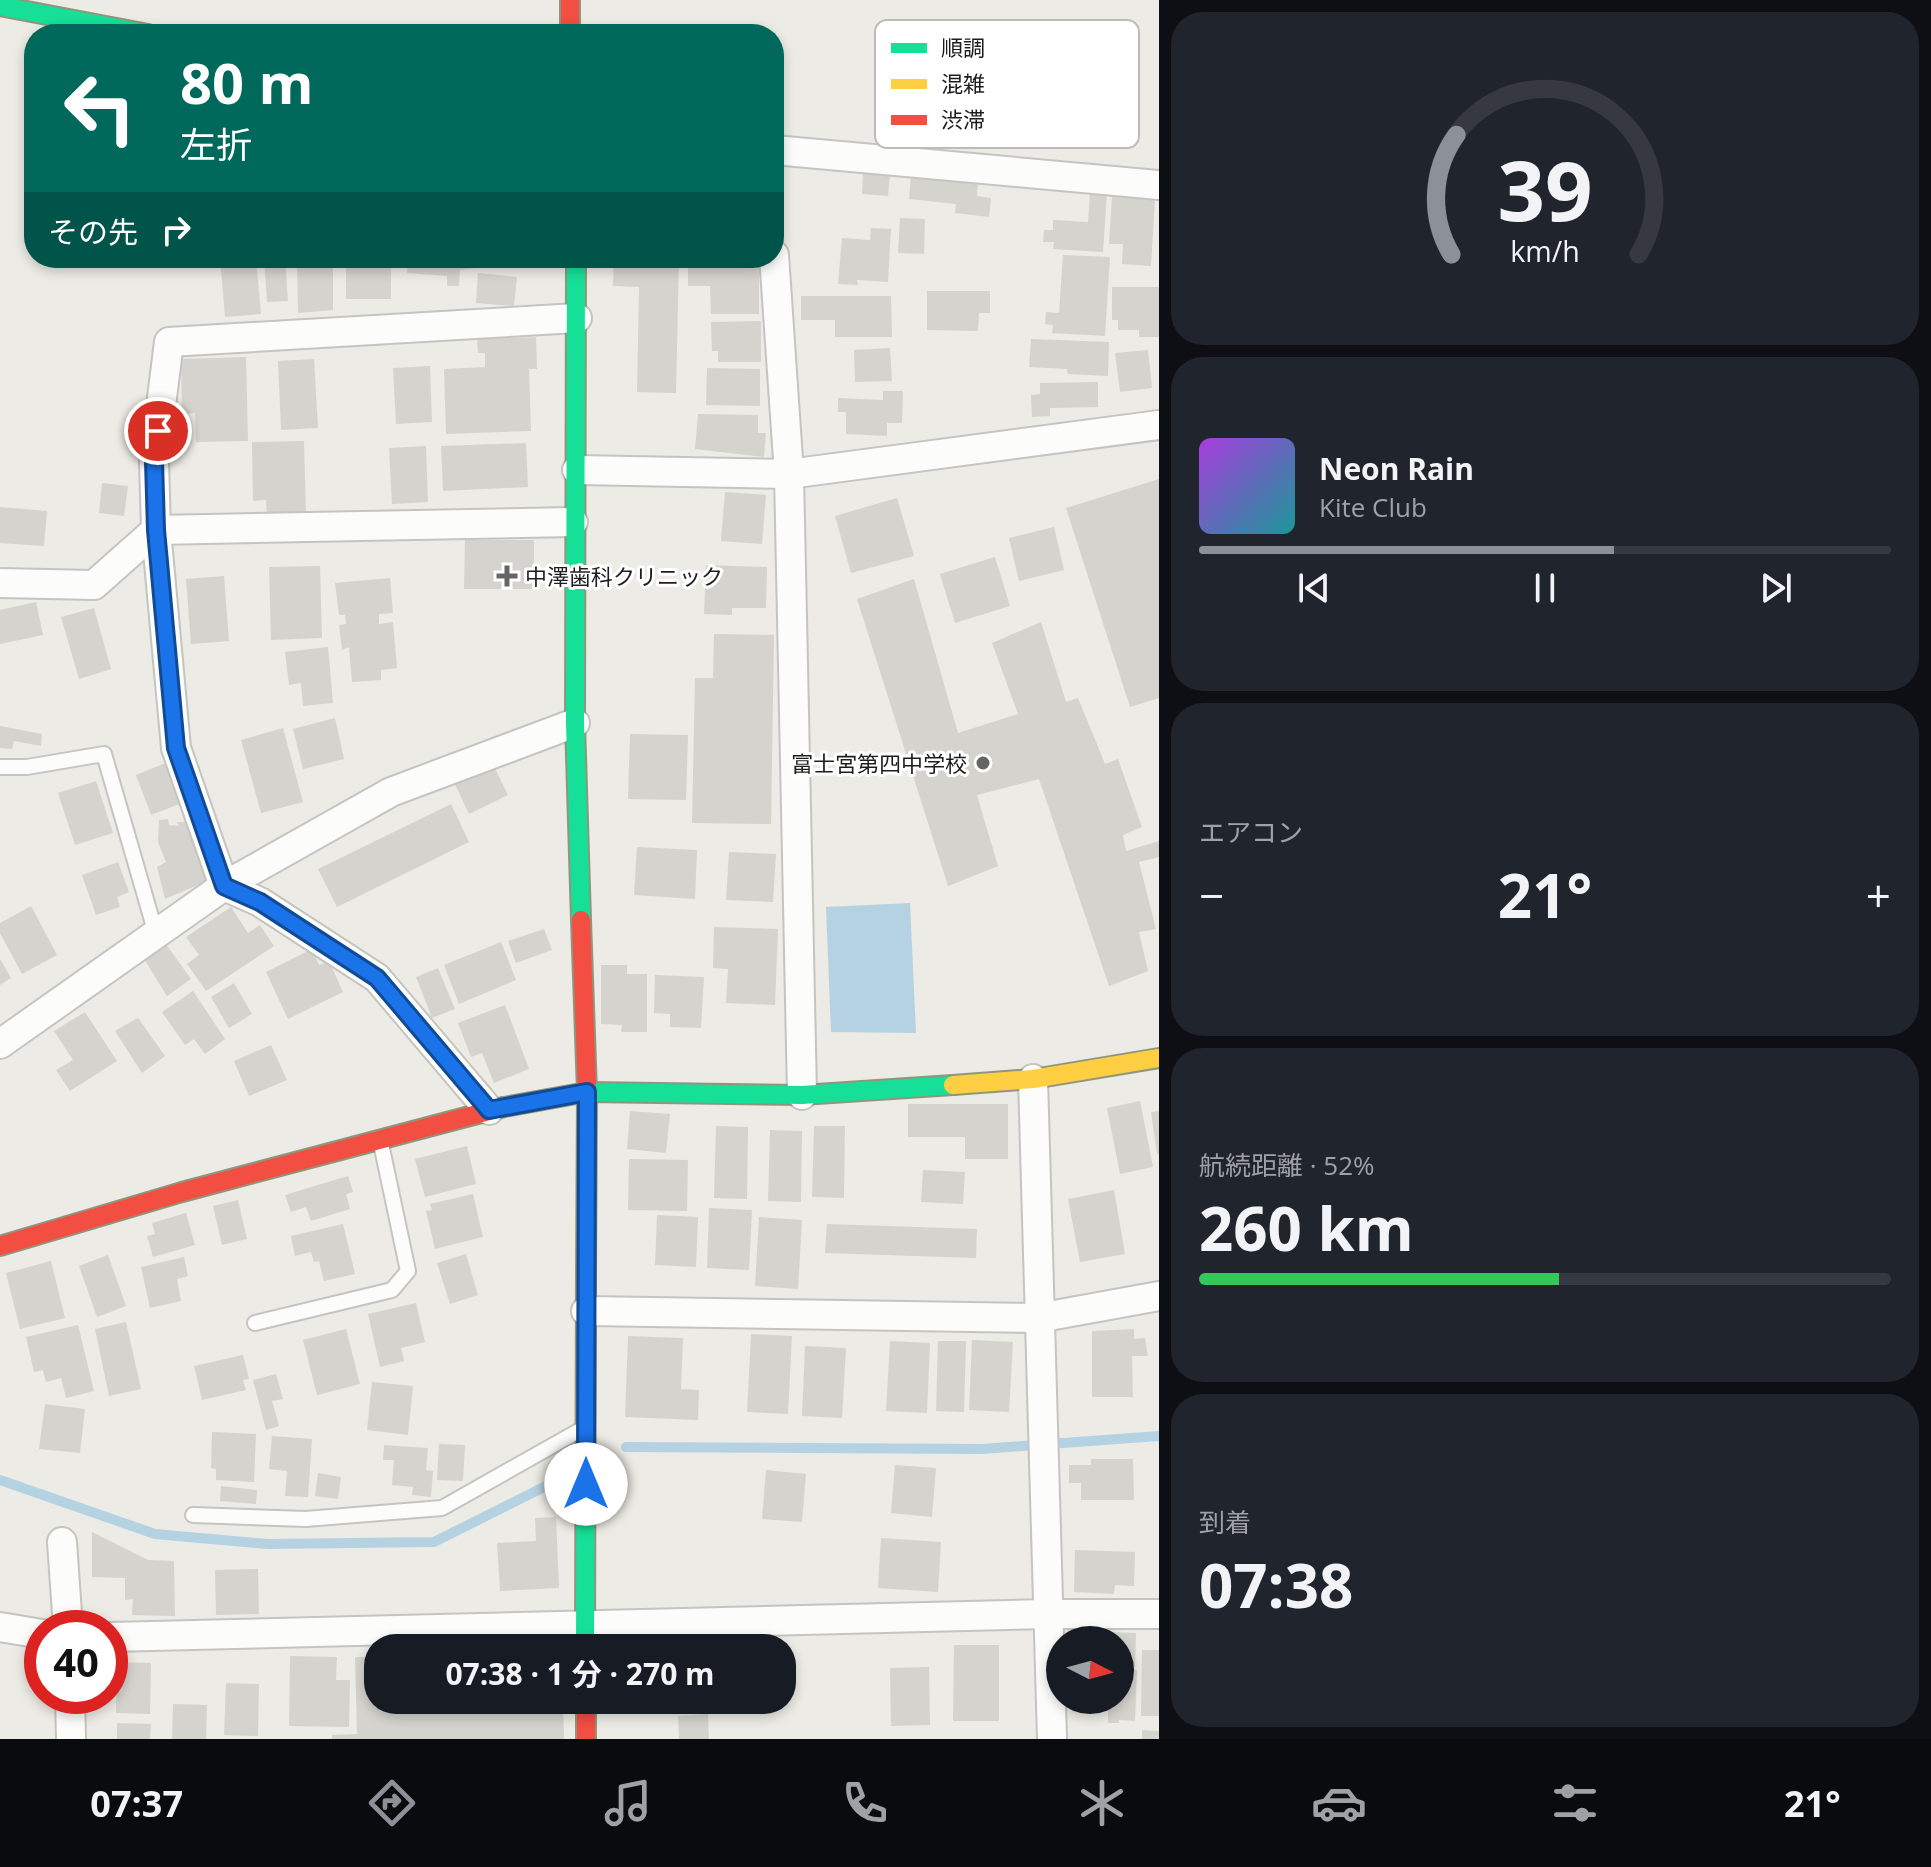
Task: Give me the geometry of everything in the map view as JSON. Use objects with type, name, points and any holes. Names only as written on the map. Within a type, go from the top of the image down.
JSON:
[{"type":"street","points":[[570,0],[570,24]]},
{"type":"street","points":[[0,6],[80,24]]},
{"type":"street","points":[[784,151],[1159,185]]},
{"type":"street","points":[[576,268],[577,470],[573,522],[575,723],[587,1092],[585,1634]]},
{"type":"street","points":[[775,268],[789,474],[802,1095]]},
{"type":"street","points":[[489,1110],[377,978],[260,902],[224,886],[176,748],[156,530],[154,461],[169,342],[577,318]]},
{"type":"street","points":[[577,470],[789,474],[1159,425]]},
{"type":"street","points":[[0,583],[94,585],[156,530],[573,522]]},
{"type":"street","points":[[0,1044],[224,886],[391,792],[575,723]]},
{"type":"street","points":[[0,1246],[182,1192],[489,1110],[587,1092],[802,1095],[1033,1079],[1159,1058]]},
{"type":"street","points":[[1033,1079],[1052,1739]]},
{"type":"street","points":[[586,1311],[1038,1318],[1159,1296]]},
{"type":"street","points":[[62,1542],[67,1610]]},
{"type":"street","points":[[662,1634],[1049,1614],[1159,1614]]},
{"type":"street","points":[[0,1627],[24,1631]]},
{"type":"street","points":[[128,1637],[364,1638]]},
{"type":"street","points":[[70,1714],[71,1739]]},
{"type":"street","points":[[586,1714],[586,1739]]},
{"type":"lane","points":[[0,767],[27,767],[104,754],[156,934]]},
{"type":"lane","points":[[255,1323],[392,1290],[408,1271],[380,1139]]},
{"type":"lane","points":[[193,1515],[306,1519],[442,1508],[586,1426]]},
{"type":"water","points":[[910,903],[916,1033],[831,1032],[826,907]]},
{"type":"building","points":[[863,173],[890,175],[888,196],[862,194]]},
{"type":"building","points":[[911,174],[978,180],[977,196],[991,198],[989,217],[955,213],[956,204],[909,199]]},
{"type":"building","points":[[1090,192],[1107,193],[1103,252],[1053,249],[1054,242],[1043,242],[1044,230],[1053,230],[1053,220],[1088,222]]},
{"type":"building","points":[[1112,197],[1155,199],[1151,266],[1122,264],[1123,244],[1109,244]]},
{"type":"building","points":[[900,218],[925,219],[924,254],[898,253]]},
{"type":"building","points":[[871,228],[891,229],[888,282],[857,280],[858,285],[838,284],[842,238],[870,240]]},
{"type":"building","points":[[1063,255],[1110,257],[1105,336],[1052,333],[1053,325],[1045,324],[1046,312],[1059,313]]},
{"type":"building","points":[[221,268],[257,268],[261,314],[225,317]]},
{"type":"building","points":[[265,268],[286,268],[288,301],[267,302]]},
{"type":"building","points":[[297,268],[333,268],[333,310],[298,313]]},
{"type":"building","points":[[346,268],[391,268],[391,299],[346,299]]},
{"type":"building","points":[[407,268],[476,268],[460,270],[459,286],[447,286],[447,276],[407,273]]},
{"type":"building","points":[[614,268],[679,268],[676,393],[637,392],[639,287],[613,286]]},
{"type":"building","points":[[688,268],[759,268],[759,314],[711,314],[710,286],[688,286]]},
{"type":"building","points":[[478,273],[517,277],[514,306],[476,303]]},
{"type":"building","points":[[1112,287],[1159,287],[1159,337],[1139,337],[1139,330],[1118,330],[1118,320],[1112,320]]},
{"type":"building","points":[[927,291],[990,291],[990,313],[979,313],[978,331],[927,330]]},
{"type":"building","points":[[801,296],[891,296],[892,337],[835,337],[835,320],[801,320]]},
{"type":"building","points":[[761,321],[761,362],[718,362],[718,351],[712,351],[711,322]]},
{"type":"building","points":[[536,337],[537,369],[529,369],[531,431],[446,434],[444,369],[485,367],[485,353],[478,353],[477,339]]},
{"type":"building","points":[[1031,339],[1109,342],[1108,376],[1068,374],[1067,369],[1029,367]]},
{"type":"building","points":[[890,348],[892,381],[855,382],[854,350]]},
{"type":"building","points":[[1148,350],[1152,388],[1120,392],[1115,353]]},
{"type":"building","points":[[246,357],[248,441],[196,442],[195,413],[182,414],[181,359]]},
{"type":"building","points":[[314,359],[318,428],[281,430],[278,361]]},
{"type":"building","points":[[430,366],[432,422],[396,424],[393,368]]},
{"type":"building","points":[[707,368],[760,369],[760,406],[706,405]]},
{"type":"building","points":[[1098,382],[1098,407],[1050,408],[1050,416],[1032,417],[1031,395],[1040,394],[1040,383]]},
{"type":"building","points":[[883,391],[903,391],[902,423],[887,423],[887,436],[846,434],[846,412],[838,412],[838,398],[883,400]]},
{"type":"building","points":[[698,414],[758,415],[758,433],[766,433],[764,457],[695,449]]},
{"type":"building","points":[[304,441],[306,515],[267,515],[266,500],[253,501],[252,442]]},
{"type":"building","points":[[526,443],[528,487],[443,491],[441,446]]},
{"type":"building","points":[[426,446],[428,502],[392,504],[389,448]]},
{"type":"building","points":[[1159,479],[1159,698],[1130,707],[1066,508]]},
{"type":"building","points":[[102,483],[128,486],[124,516],[99,513]]},
{"type":"building","points":[[725,492],[766,495],[762,544],[721,541]]},
{"type":"building","points":[[897,498],[914,556],[851,573],[835,516]]},
{"type":"building","points":[[0,507],[47,511],[44,546],[0,543]]},
{"type":"building","points":[[1054,527],[1064,570],[1019,581],[1009,538]]},
{"type":"building","points":[[465,540],[534,540],[534,589],[464,589]]},
{"type":"building","points":[[995,557],[1010,606],[955,623],[940,574]]},
{"type":"building","points":[[706,565],[767,567],[766,608],[732,608],[732,615],[704,614]]},
{"type":"building","points":[[320,566],[322,638],[271,640],[269,567]]},
{"type":"building","points":[[224,576],[229,641],[191,644],[186,579]]},
{"type":"building","points":[[390,578],[393,613],[379,614],[379,624],[393,622],[397,668],[381,670],[381,680],[352,682],[349,647],[342,650],[339,625],[346,624],[345,615],[339,615],[335,583]]},
{"type":"building","points":[[914,579],[958,733],[1018,714],[992,643],[1041,622],[1066,702],[1078,698],[1105,764],[1118,759],[1142,827],[1123,835],[1126,851],[1159,841],[1159,857],[1139,862],[1156,929],[1139,932],[1148,971],[1109,986],[1039,779],[977,795],[998,866],[948,886],[857,599]]},
{"type":"building","points":[[36,602],[43,635],[0,644],[0,610]]},
{"type":"building","points":[[94,608],[111,669],[79,679],[61,617]]},
{"type":"building","points":[[714,634],[774,635],[771,824],[692,823],[695,678],[713,678]]},
{"type":"building","points":[[328,647],[333,703],[303,706],[301,683],[289,685],[285,652]]},
{"type":"building","points":[[335,718],[344,759],[303,769],[293,729]]},
{"type":"building","points":[[0,726],[42,734],[41,746],[14,741],[12,749],[0,748]]},
{"type":"building","points":[[283,728],[303,802],[261,813],[241,740]]},
{"type":"building","points":[[630,734],[688,735],[686,800],[628,799]]},
{"type":"building","points":[[490,758],[508,795],[469,814],[451,776]]},
{"type":"building","points":[[168,762],[185,802],[151,815],[136,775]]},
{"type":"building","points":[[96,781],[113,833],[75,845],[58,793]]},
{"type":"building","points":[[451,804],[469,842],[337,907],[318,869]]},
{"type":"building","points":[[168,819],[169,825],[179,826],[177,822],[188,822],[207,881],[165,899],[157,867],[166,862],[158,842],[159,820]]},
{"type":"building","points":[[637,847],[697,850],[695,899],[634,895]]},
{"type":"building","points":[[729,852],[776,854],[773,902],[726,900]]},
{"type":"building","points":[[118,862],[129,892],[117,897],[120,907],[96,915],[82,875]]},
{"type":"building","points":[[31,906],[57,955],[22,974],[0,933],[0,923]]},
{"type":"building","points":[[231,907],[248,933],[260,925],[274,946],[206,991],[187,964],[199,955],[186,937]]},
{"type":"building","points":[[714,927],[778,929],[775,1005],[726,1003],[728,969],[713,968]]},
{"type":"building","points":[[544,929],[552,950],[516,963],[508,941]]},
{"type":"building","points":[[163,940],[191,979],[167,996],[141,954]]},
{"type":"building","points":[[501,942],[516,980],[459,1004],[444,965]]},
{"type":"building","points":[[312,949],[319,965],[329,961],[343,992],[288,1019],[266,972]]},
{"type":"building","points":[[0,959],[11,978],[0,985]]},
{"type":"building","points":[[601,965],[627,965],[627,974],[647,974],[647,1032],[621,1032],[622,1025],[601,1024]]},
{"type":"building","points":[[438,968],[455,1009],[432,1018],[416,977]]},
{"type":"building","points":[[655,975],[704,977],[701,1028],[670,1027],[670,1014],[654,1013]]},
{"type":"building","points":[[234,983],[252,1014],[229,1028],[211,997]]},
{"type":"building","points":[[193,991],[225,1039],[205,1054],[194,1039],[185,1045],[162,1012]]},
{"type":"building","points":[[505,1005],[529,1069],[494,1083],[482,1053],[471,1057],[458,1023]]},
{"type":"building","points":[[85,1012],[117,1061],[70,1091],[56,1070],[73,1060],[54,1031]]},
{"type":"building","points":[[138,1018],[165,1056],[142,1073],[115,1031]]},
{"type":"building","points":[[271,1045],[287,1080],[249,1096],[234,1061]]},
{"type":"building","points":[[1140,1101],[1153,1167],[1120,1174],[1107,1108]]},
{"type":"building","points":[[908,1104],[1008,1104],[1008,1159],[965,1159],[965,1137],[908,1137]]},
{"type":"building","points":[[630,1111],[670,1114],[666,1153],[627,1149]]},
{"type":"building","points":[[1159,1111],[1159,1154],[1157,1154],[1151,1112]]},
{"type":"building","points":[[716,1126],[748,1127],[747,1199],[714,1198]]},
{"type":"building","points":[[814,1126],[845,1126],[844,1198],[812,1197]]},
{"type":"building","points":[[770,1130],[802,1131],[801,1202],[768,1201]]},
{"type":"building","points":[[467,1146],[476,1184],[425,1197],[415,1159]]},
{"type":"building","points":[[629,1159],[688,1160],[687,1211],[628,1210]]},
{"type":"building","points":[[923,1170],[965,1172],[963,1204],[921,1202]]},
{"type":"building","points":[[348,1176],[353,1192],[346,1194],[350,1209],[311,1221],[306,1207],[291,1212],[285,1195]]},
{"type":"building","points":[[1114,1190],[1125,1254],[1080,1262],[1068,1199]]},
{"type":"building","points":[[473,1194],[483,1237],[435,1249],[426,1211],[432,1210],[430,1204]]},
{"type":"building","points":[[238,1200],[247,1239],[222,1245],[213,1206]]},
{"type":"building","points":[[709,1208],[752,1210],[749,1270],[707,1268]]},
{"type":"building","points":[[186,1213],[195,1245],[153,1257],[147,1236],[155,1234],[152,1223]]},
{"type":"building","points":[[657,1215],[698,1217],[696,1267],[655,1265]]},
{"type":"building","points":[[759,1217],[802,1220],[798,1289],[755,1286]]},
{"type":"building","points":[[343,1224],[355,1274],[324,1281],[319,1261],[314,1262],[311,1252],[295,1256],[291,1236]]},
{"type":"building","points":[[827,1224],[977,1229],[976,1258],[825,1253]]},
{"type":"building","points":[[466,1254],[478,1295],[450,1304],[437,1263]]},
{"type":"building","points":[[108,1255],[126,1306],[97,1317],[79,1266]]},
{"type":"building","points":[[184,1257],[188,1276],[177,1279],[181,1301],[150,1308],[141,1267]]},
{"type":"building","points":[[51,1261],[65,1318],[20,1329],[6,1273]]},
{"type":"building","points":[[416,1303],[425,1342],[401,1348],[404,1361],[380,1367],[368,1314]]},
{"type":"building","points":[[126,1322],[141,1389],[109,1396],[95,1329]]},
{"type":"building","points":[[78,1325],[94,1391],[66,1398],[61,1378],[46,1382],[43,1370],[34,1372],[26,1337]]},
{"type":"building","points":[[346,1329],[360,1384],[317,1395],[303,1340]]},
{"type":"building","points":[[1134,1329],[1134,1339],[1145,1338],[1148,1356],[1132,1356],[1133,1397],[1092,1397],[1092,1331]]},
{"type":"building","points":[[751,1334],[792,1336],[788,1414],[747,1412]]},
{"type":"building","points":[[628,1336],[683,1338],[681,1389],[699,1390],[698,1420],[625,1417]]},
{"type":"building","points":[[972,1340],[1013,1342],[1009,1412],[969,1410]]},
{"type":"building","points":[[890,1341],[930,1343],[927,1413],[886,1411]]},
{"type":"building","points":[[938,1341],[966,1341],[964,1412],[936,1411]]},
{"type":"building","points":[[805,1346],[846,1348],[842,1418],[802,1416]]},
{"type":"building","points":[[243,1355],[249,1379],[243,1380],[246,1390],[202,1400],[194,1366]]},
{"type":"building","points":[[276,1374],[283,1399],[272,1401],[279,1426],[266,1430],[253,1380]]},
{"type":"building","points":[[372,1382],[413,1386],[408,1435],[367,1430]]},
{"type":"building","points":[[45,1404],[85,1409],[80,1453],[39,1449]]},
{"type":"building","points":[[212,1432],[256,1434],[254,1482],[216,1480],[216,1469],[211,1468]]},
{"type":"building","points":[[272,1436],[312,1439],[308,1497],[285,1496],[287,1471],[269,1469]]},
{"type":"building","points":[[439,1444],[465,1445],[463,1481],[437,1480]]},
{"type":"building","points":[[384,1445],[428,1448],[426,1470],[433,1471],[431,1497],[412,1495],[413,1487],[392,1485],[394,1460],[383,1460]]},
{"type":"building","points":[[1091,1459],[1133,1459],[1134,1500],[1081,1500],[1081,1483],[1069,1483],[1069,1465],[1091,1465]]},
{"type":"building","points":[[895,1465],[936,1468],[932,1517],[891,1513]]},
{"type":"building","points":[[766,1470],[806,1474],[802,1522],[762,1519]]},
{"type":"building","points":[[318,1473],[341,1477],[338,1499],[315,1496]]},
{"type":"building","points":[[221,1486],[257,1490],[256,1504],[220,1501]]},
{"type":"building","points":[[556,1517],[559,1588],[500,1591],[497,1543],[536,1541],[535,1518]]},
{"type":"building","points":[[92,1532],[148,1560],[174,1561],[175,1616],[132,1615],[133,1599],[125,1600],[125,1578],[92,1577]]},
{"type":"building","points":[[881,1538],[941,1542],[938,1592],[878,1588]]},
{"type":"building","points":[[1075,1550],[1135,1552],[1134,1586],[1115,1585],[1114,1594],[1074,1592]]},
{"type":"building","points":[[258,1569],[259,1614],[216,1615],[215,1570]]},
{"type":"building","points":[[1134,1633],[1136,1633],[1134,1667]]},
{"type":"building","points":[[954,1645],[999,1645],[999,1721],[953,1721]]},
{"type":"building","points":[[1142,1650],[1159,1650],[1159,1716],[1141,1716]]},
{"type":"building","points":[[290,1656],[337,1657],[336,1680],[350,1680],[349,1727],[289,1726]]},
{"type":"building","points":[[355,1657],[364,1657],[364,1714],[563,1714],[564,1739],[332,1739],[332,1735],[357,1734]]},
{"type":"building","points":[[128,1662],[151,1663],[150,1714],[128,1713]]},
{"type":"building","points":[[929,1667],[930,1725],[891,1726],[890,1668]]},
{"type":"building","points":[[1134,1670],[1137,1670],[1135,1721],[1108,1723],[1108,1714],[1134,1714]]},
{"type":"building","points":[[226,1683],[259,1684],[258,1736],[224,1735]]},
{"type":"building","points":[[173,1704],[207,1705],[206,1739],[172,1739]]},
{"type":"building","points":[[708,1714],[709,1739],[679,1739],[678,1716]]},
{"type":"building","points":[[117,1723],[151,1724],[150,1739],[117,1739]]},
{"type":"building","points":[[1142,1730],[1159,1731],[1159,1739],[1142,1739]]},
{"type":"waterway","points":[[626,1447],[982,1449],[1159,1436]]},
{"type":"waterway","points":[[0,1480],[155,1534],[268,1544],[434,1542],[560,1479]]},
{"type":"traffic: fast","points":[[0,6],[95,24]]},
{"type":"traffic: fast","points":[[576,268],[575,723],[581,920]]},
{"type":"traffic: fast","points":[[504,1107],[587,1092],[802,1095],[953,1085]]},
{"type":"traffic: fast","points":[[585,1634],[586,1271]]},
{"type":"traffic: slow","points":[[953,1085],[1033,1079],[1159,1058]]},
{"type":"traffic: jam","points":[[570,0],[570,24]]},
{"type":"traffic: jam","points":[[581,920],[587,1092],[586,1271]]},
{"type":"traffic: jam","points":[[0,1246],[182,1192],[504,1107]]},
{"type":"traffic: jam","points":[[586,1714],[586,1739]]},
{"type":"place","name":"中澤歯科クリニック","points":[[507,576]]},
{"type":"place","name":"富士宮第四中学校","points":[[983,763]]},
{"type":"route","points":[[158,431],[154,461],[156,530],[176,748],[224,886],[260,902],[377,978],[489,1110],[587,1092],[586,1484]]}]
